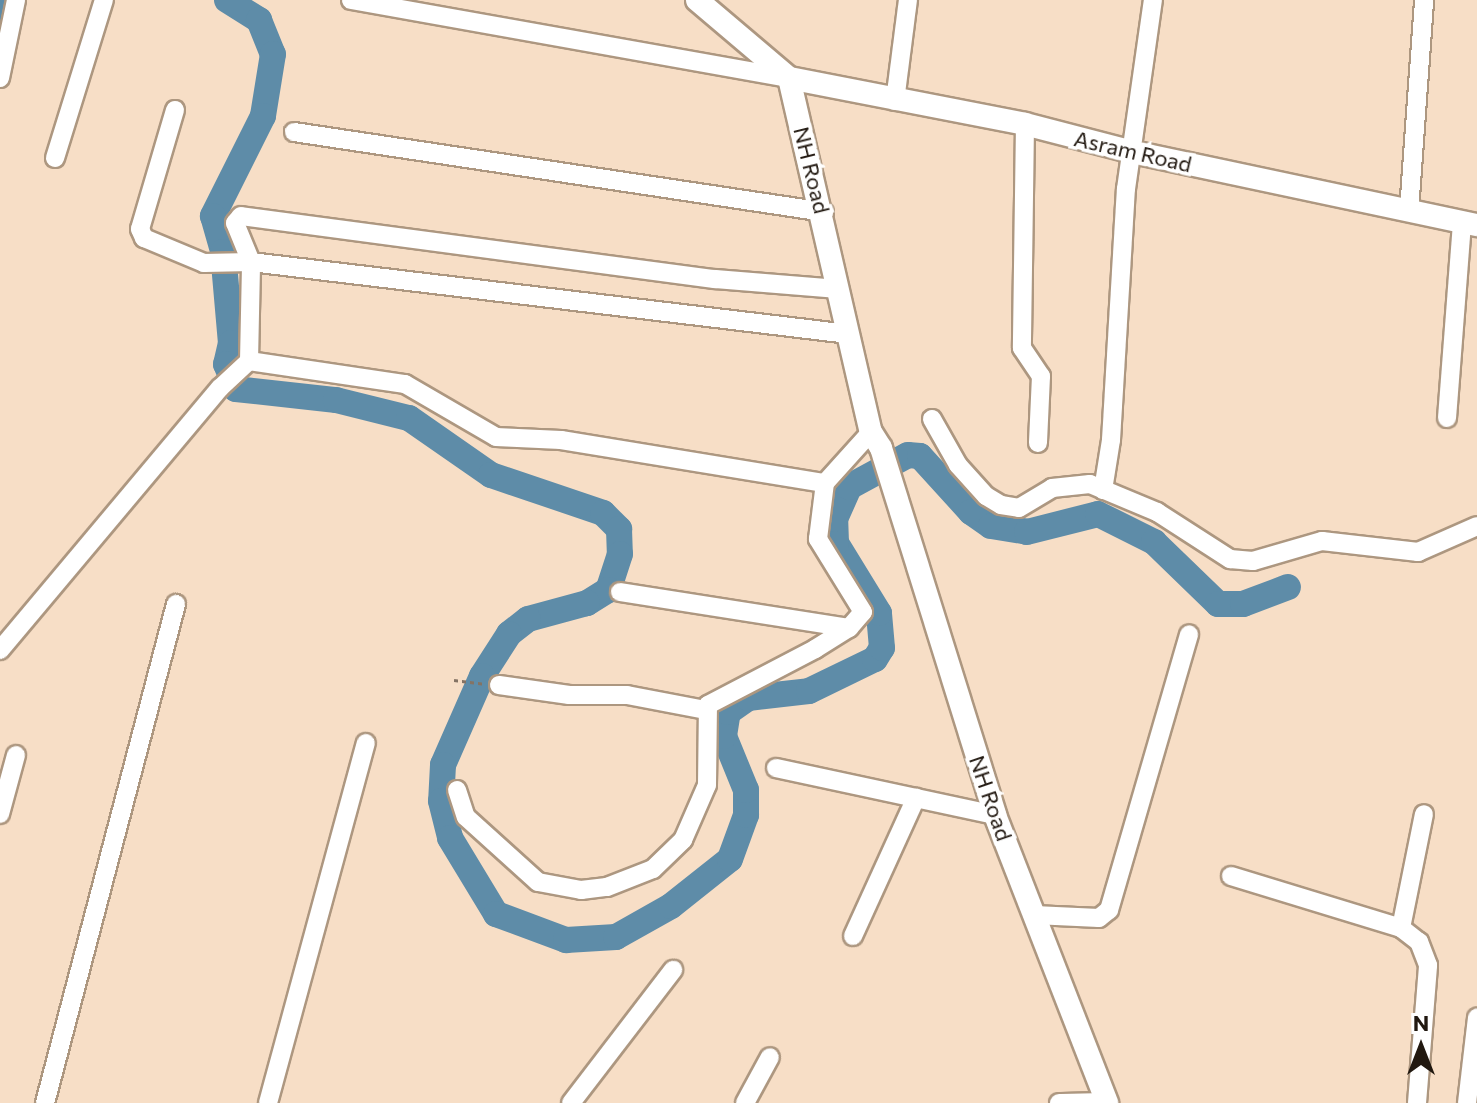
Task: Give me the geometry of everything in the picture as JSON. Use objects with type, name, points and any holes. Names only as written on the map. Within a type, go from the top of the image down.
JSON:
[{"type":"main road","points":[[697,0],[789,78]]},
{"type":"main road","name":"Asram Road","points":[[789,78],[1025,124],[1133,152],[1469,224]]},
{"type":"main road","name":"NH Road","points":[[789,78],[824,212],[849,334],[876,440],[995,815],[1107,1103]]},
{"type":"street","points":[[0,78],[16,0]]},
{"type":"street","points":[[55,158],[104,0]]},
{"type":"street","points":[[351,0],[789,78]]},
{"type":"street","points":[[895,101],[908,0]]},
{"type":"street","points":[[1103,490],[1133,152],[1153,0]]},
{"type":"street","points":[[1409,211],[1424,0]]},
{"type":"street","points":[[175,110],[140,220],[141,235],[192,259],[215,263],[244,262],[849,334]]},
{"type":"street","points":[[1025,124],[1022,348],[1041,376],[1038,443]]},
{"type":"street","points":[[294,132],[824,212]]},
{"type":"street","points":[[0,650],[220,388],[246,363],[244,262],[235,223],[241,216],[264,215],[715,279],[839,289]]},
{"type":"street","points":[[1447,418],[1469,224]]},
{"type":"street","points":[[246,363],[405,384],[496,437],[561,440],[825,483]]},
{"type":"street","points":[[932,419],[958,465],[986,496],[1001,505],[1019,508],[1042,493],[1070,485],[1103,490],[1173,521],[1220,556],[1242,561],[1322,541],[1418,552],[1477,526]]},
{"type":"street","points":[[457,790],[466,817],[538,882],[581,890],[607,887],[653,869],[690,828],[707,785],[706,710],[715,697],[849,628],[863,612],[818,539],[825,483],[876,440]]},
{"type":"street","points":[[620,592],[849,628]]},
{"type":"street","points":[[45,1103],[176,604]]},
{"type":"street","points":[[1034,915],[1099,918],[1109,910],[1189,634]]},
{"type":"street","points":[[499,685],[569,695],[627,695],[706,710]]},
{"type":"street","points":[[268,1103],[366,743]]},
{"type":"street","points":[[0,814],[16,755]]},
{"type":"street","points":[[776,768],[995,815]]},
{"type":"street","points":[[853,936],[916,798]]},
{"type":"street","points":[[1401,928],[1424,814]]},
{"type":"street","points":[[1231,876],[1401,928],[1419,942],[1428,965],[1417,1103]]},
{"type":"street","points":[[571,1103],[673,970]]},
{"type":"street","points":[[1467,1103],[1477,1018]]},
{"type":"street","points":[[745,1103],[770,1057]]},
{"type":"street","points":[[1059,1103],[1107,1103]]},
{"type":"path","points":[[454,680],[499,685]]},
{"type":"waterway","points":[[0,20],[8,0]]},
{"type":"waterway","points":[[227,0],[259,20],[273,54],[263,116],[213,216],[223,252],[231,343],[226,364],[236,389],[336,400],[409,418],[491,475],[603,513],[619,529],[620,554],[608,590],[587,603],[528,619],[509,634],[482,676],[443,765],[441,801],[450,838],[496,914],[566,940],[616,937],[671,906],[730,859],[746,815],[746,790],[724,736],[728,712],[748,698],[809,691],[875,659],[882,648],[879,613],[836,543],[835,519],[849,487],[908,455],[920,456],[971,512],[991,526],[1027,532],[1098,514],[1154,542],[1218,604],[1243,604],[1288,587]]}]
